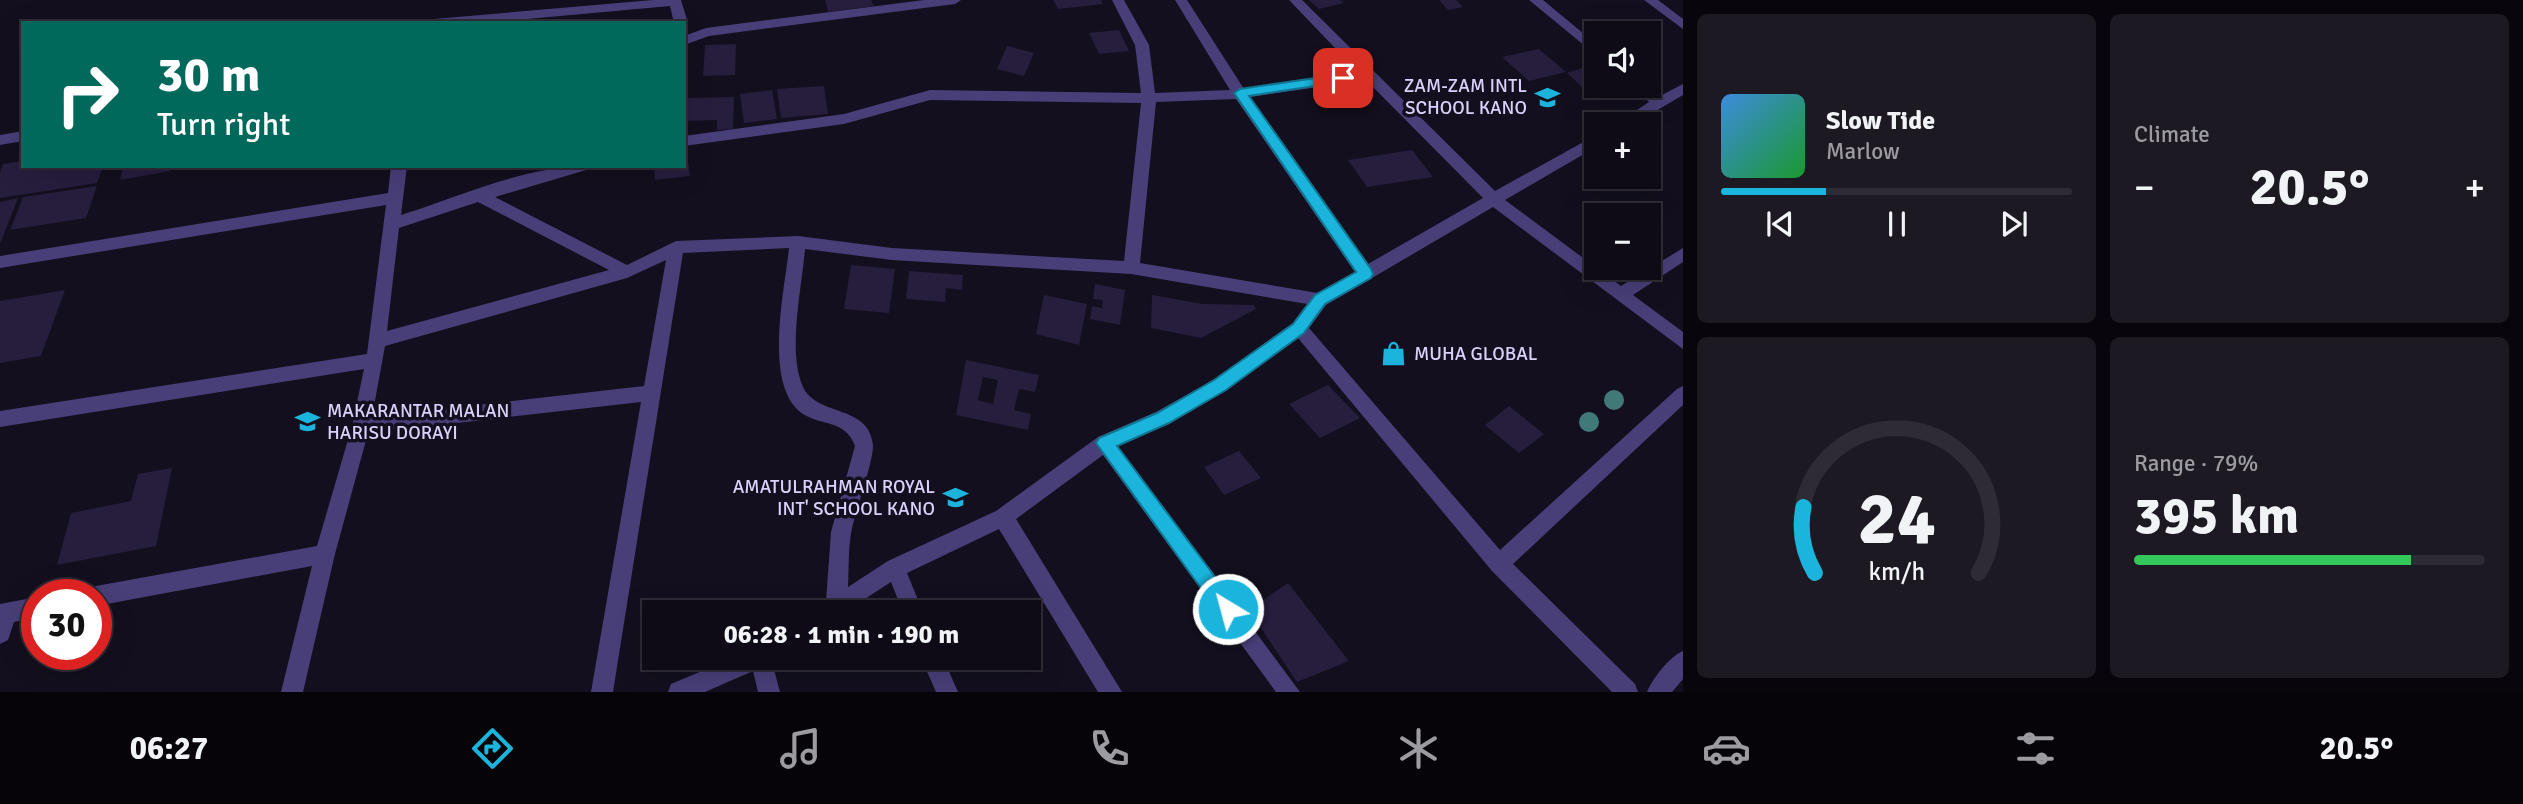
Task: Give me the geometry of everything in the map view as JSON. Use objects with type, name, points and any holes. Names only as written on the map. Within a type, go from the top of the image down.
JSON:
[{"type":"street","points":[[686,39],[706,32],[955,0]]},
{"type":"street","points":[[1118,0],[1142,45],[1149,98],[1131,268]]},
{"type":"street","points":[[1181,0],[1240,93],[1366,274]]},
{"type":"street","points":[[1295,0],[1493,200],[1683,342]]},
{"type":"street","points":[[1535,0],[1584,41]]},
{"type":"street","points":[[1650,0],[1683,25]]},
{"type":"street","points":[[456,21],[676,1],[681,21]]},
{"type":"street","points":[[686,141],[844,119],[930,95],[1149,98],[1240,93],[1369,75]]},
{"type":"street","points":[[1644,112],[1683,89]]},
{"type":"street","points":[[1653,98],[1659,103]]},
{"type":"street","points":[[0,139],[21,136]]},
{"type":"street","points":[[846,600],[895,568],[1003,517],[1105,443],[1163,418],[1220,385],[1299,328],[1320,300],[1584,147]]},
{"type":"street","points":[[292,692],[324,554],[361,426],[375,360],[399,168]]},
{"type":"street","points":[[390,225],[534,178],[574,168]]},
{"type":"street","points":[[482,197],[627,272]]},
{"type":"street","points":[[0,262],[395,198]]},
{"type":"street","points":[[378,341],[627,272],[676,247],[798,242],[892,254],[1131,268],[1320,300]]},
{"type":"street","points":[[798,242],[788,349],[790,376],[796,394],[809,408],[839,417],[859,431],[864,446],[841,532],[833,600]]},
{"type":"street","points":[[602,692],[676,247]]},
{"type":"street","points":[[1620,295],[1683,254]]},
{"type":"street","points":[[1299,328],[1499,564],[1627,692]]},
{"type":"street","points":[[0,419],[375,360]]},
{"type":"street","points":[[361,426],[653,393]]},
{"type":"street","points":[[1499,564],[1683,394]]},
{"type":"street","points":[[1105,443],[1289,692]]},
{"type":"street","points":[[1003,517],[1111,692]]},
{"type":"street","points":[[112,593],[324,554]]},
{"type":"street","points":[[895,568],[908,600]]},
{"type":"street","points":[[2,620],[21,613]]},
{"type":"street","points":[[1658,692],[1683,662]]},
{"type":"street","points":[[679,692],[731,670]]},
{"type":"street","points":[[763,670],[769,692]]},
{"type":"street","points":[[937,670],[947,692]]},
{"type":"building","points":[[825,0],[871,0],[874,6],[828,12]]},
{"type":"building","points":[[1053,0],[1101,0],[1103,4],[1058,9]]},
{"type":"building","points":[[1309,0],[1340,0],[1344,3],[1319,9]]},
{"type":"building","points":[[1439,0],[1456,0],[1463,7],[1448,10]]},
{"type":"building","points":[[1119,30],[1129,51],[1099,54],[1089,33]]},
{"type":"building","points":[[736,44],[735,75],[703,76],[705,45]]},
{"type":"building","points":[[1007,46],[1034,53],[1024,76],[997,69]]},
{"type":"building","points":[[1539,49],[1566,72],[1529,81],[1502,57]]},
{"type":"building","points":[[1584,68],[1584,89],[1567,73]]},
{"type":"building","points":[[824,86],[828,114],[781,118],[777,89]]},
{"type":"building","points":[[772,90],[777,119],[744,123],[740,94]]},
{"type":"building","points":[[734,97],[733,129],[717,130],[717,120],[686,121],[686,98]]},
{"type":"building","points":[[1412,150],[1433,177],[1367,187],[1348,160]]},
{"type":"building","points":[[686,152],[690,176],[655,180],[654,168],[686,168]]},
{"type":"building","points":[[21,161],[21,168],[102,168],[97,183],[0,198],[0,173],[3,164]]},
{"type":"building","points":[[123,168],[170,168],[170,171],[120,180]]},
{"type":"building","points":[[97,186],[86,218],[10,230],[23,197]]},
{"type":"building","points":[[18,198],[0,244],[0,202]]},
{"type":"building","points":[[851,265],[895,269],[889,313],[844,309]]},
{"type":"building","points":[[909,271],[963,275],[962,290],[946,288],[945,302],[906,299]]},
{"type":"building","points":[[1095,284],[1125,290],[1120,325],[1090,319],[1092,306],[1102,308],[1103,300],[1093,299]]},
{"type":"building","points":[[65,290],[41,356],[0,363],[0,301]]},
{"type":"building","points":[[1044,295],[1087,304],[1079,345],[1036,334]]},
{"type":"building","points":[[1152,295],[1203,304],[1254,305],[1256,309],[1201,338],[1151,328]]},
{"type":"building","points":[[966,360],[1039,375],[1035,392],[1019,389],[1014,410],[1031,414],[1028,430],[956,415]],"holes":[[[983,377],[998,380],[993,404],[978,400]]]},
{"type":"building","points":[[1328,385],[1360,418],[1320,438],[1289,404]]},
{"type":"building","points":[[1509,406],[1544,434],[1519,453],[1485,425]]},
{"type":"building","points":[[1239,451],[1261,478],[1224,495],[1204,467]]},
{"type":"building","points":[[172,468],[156,546],[57,565],[71,513],[131,501],[138,474]]},
{"type":"building","points":[[1288,583],[1349,661],[1297,682],[1249,610]]},
{"type":"place","name":"ZAM-ZAM INTL SCHOOL KANO","points":[[1547,97]]},
{"type":"place","name":"MUHA GLOBAL","points":[[1394,354]]},
{"type":"place","name":"MAKARANTAR MALAN HARISU DORAYI","points":[[307,422]]},
{"type":"place","name":"AMATULRAHMAN ROYAL INT' SCHOOL KANO","points":[[955,498]]},
{"type":"route","points":[[1228,609],[1105,443],[1163,418],[1220,385],[1299,328],[1320,300],[1366,274],[1240,93],[1343,78]]}]
